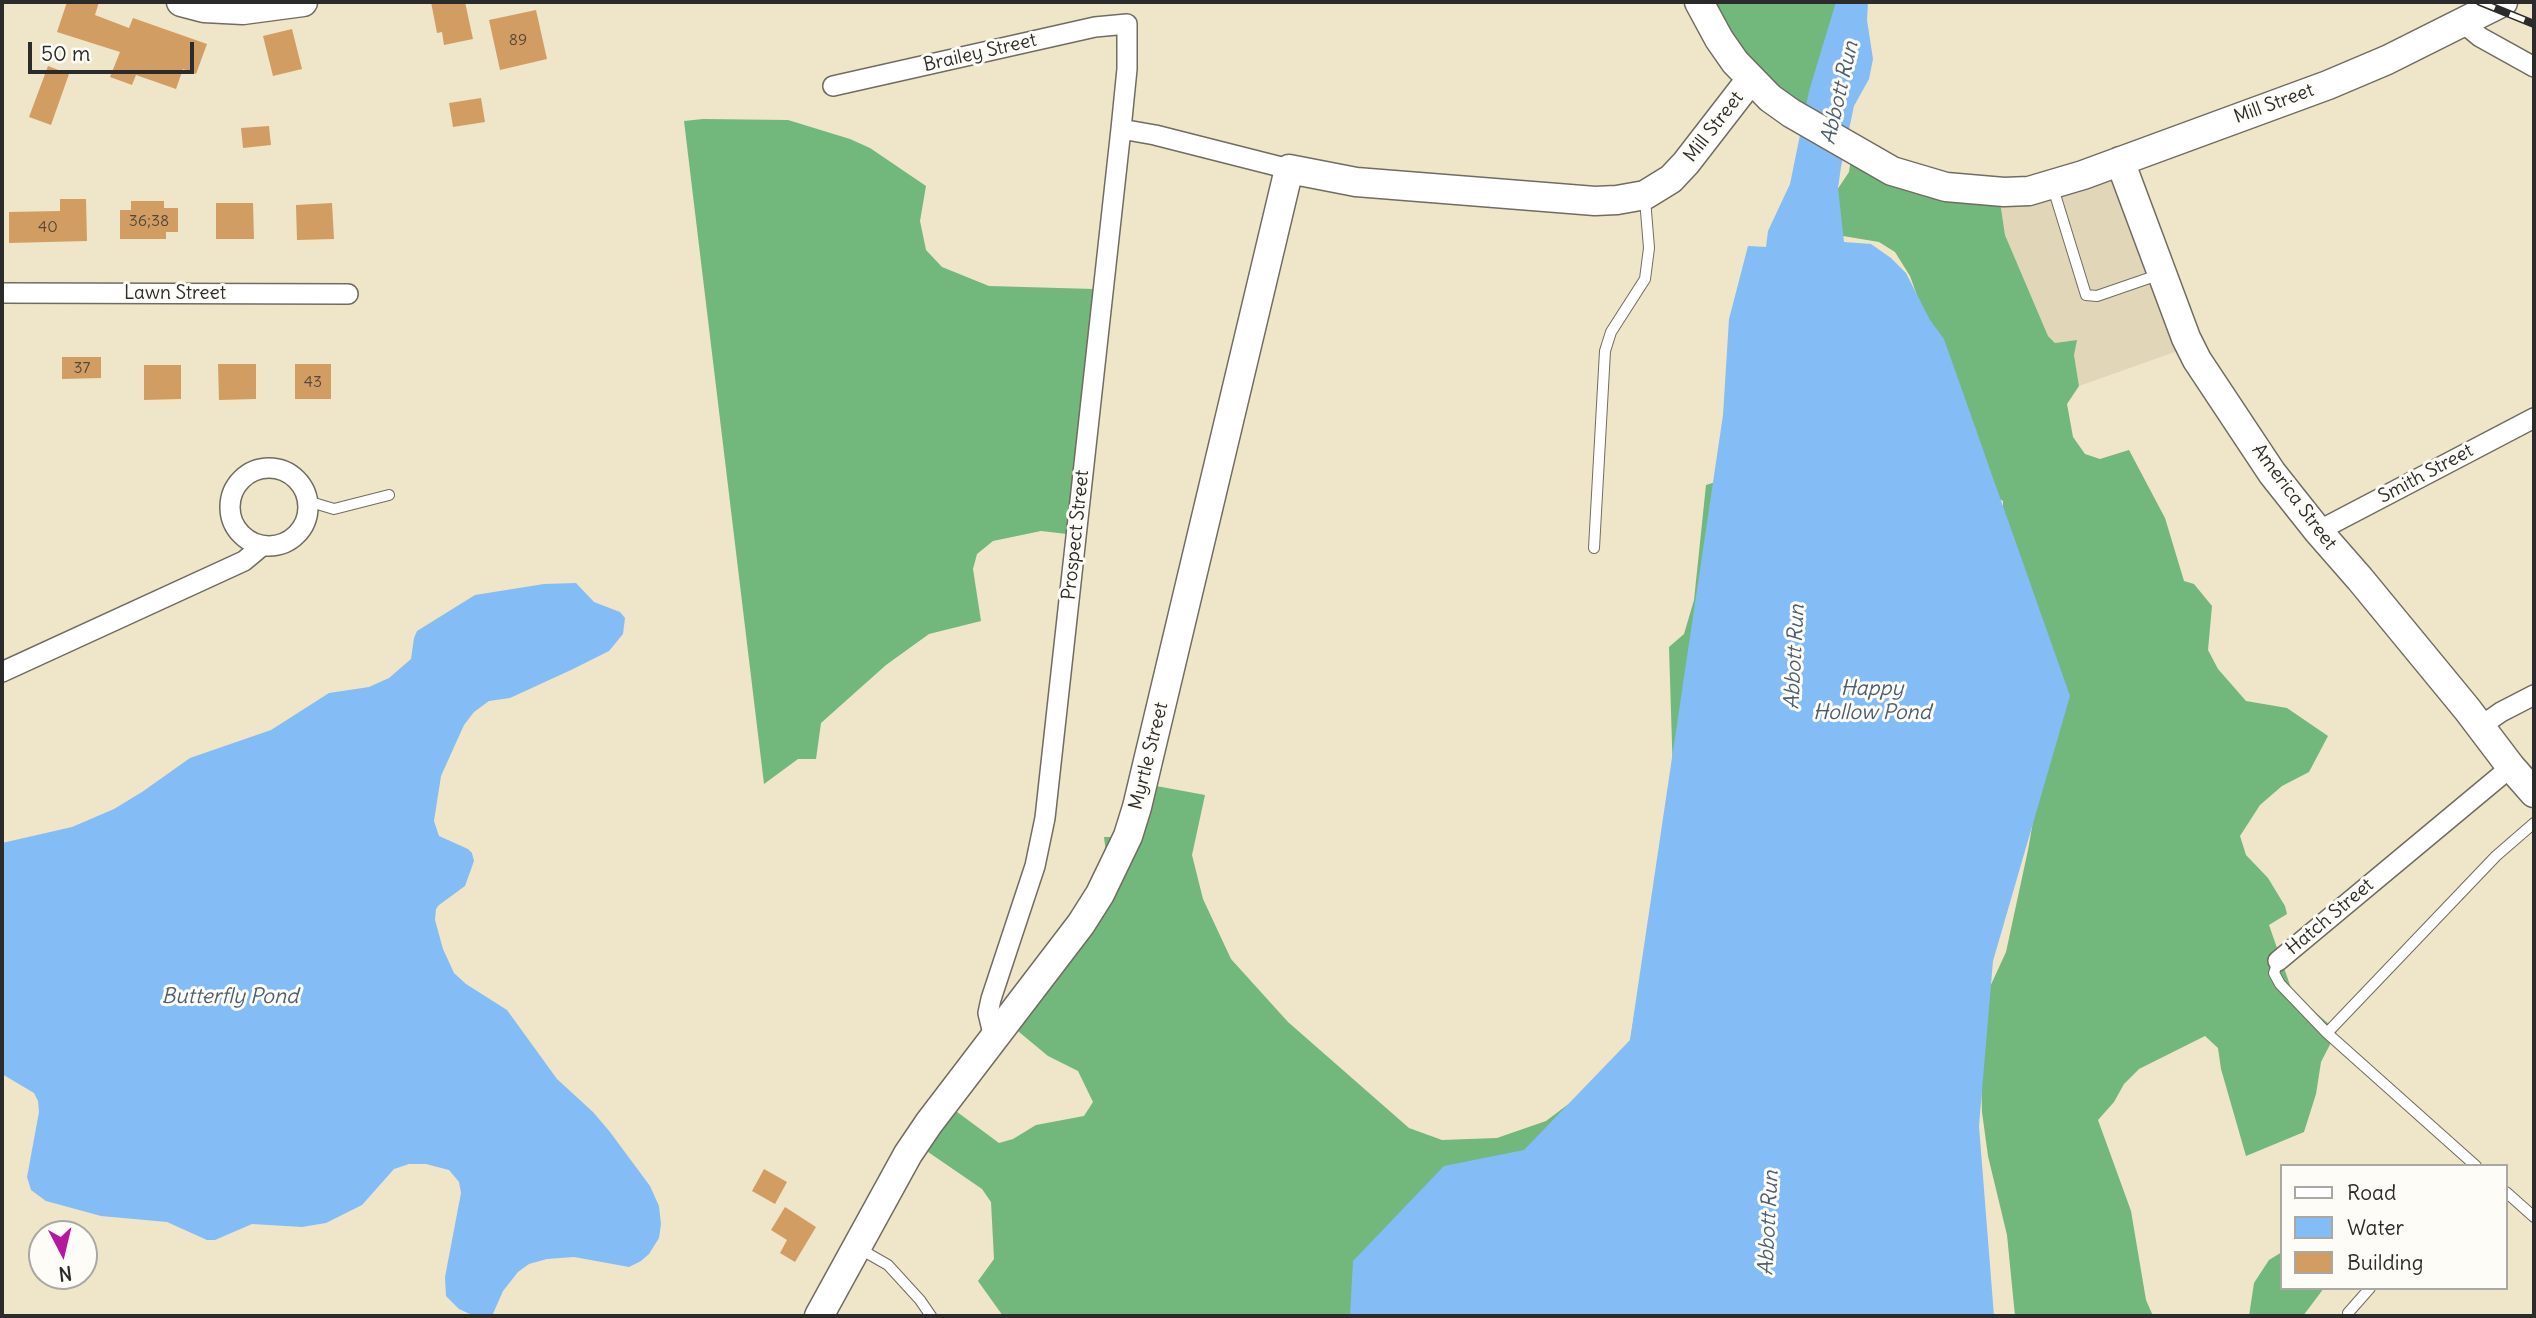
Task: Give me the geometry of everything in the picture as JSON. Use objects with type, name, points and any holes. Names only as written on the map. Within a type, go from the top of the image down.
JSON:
[{"type":"street","points":[[181,2],[223,10],[303,2]]},
{"type":"street","points":[[1699,2],[1719,39],[1751,79]]},
{"type":"street","name":"Mill Street","points":[[1121,129],[1356,182],[1595,201],[1617,200],[1645,195],[1671,179],[1751,79],[1791,113],[1892,171],[1917,180],[1970,191],[2029,191],[2120,161],[2328,85],[2387,60],[2503,2]]},
{"type":"street","points":[[2462,22],[2480,37],[2534,67]]},
{"type":"street","name":"Brailey Street","points":[[833,86],[1095,27],[1127,24]]},
{"type":"street","name":"Prospect Street","points":[[994,1038],[988,1013],[991,999],[1035,866],[1045,818],[1121,129],[1127,69],[1127,24]]},
{"type":"street","name":"America Street","points":[[2120,161],[2197,360],[2273,473],[2318,531],[2534,793]]},
{"type":"street","name":"Myrtle Street","points":[[819,1316],[908,1154],[1081,924],[1100,894],[1128,836],[1289,169]]},
{"type":"street","name":"Lawn Street","points":[[2,293],[348,294]]},
{"type":"street","name":"Smith Street","points":[[2318,531],[2534,418]]},
{"type":"street","points":[[268,468],[291,475],[300,484],[307,501],[305,521],[298,532],[288,541],[275,546],[262,546],[249,541],[232,521],[231,497],[236,486],[245,476],[255,471],[268,468]]},
{"type":"street","points":[[2,672],[244,561],[262,546]]},
{"type":"street","points":[[2481,726],[2534,695]]},
{"type":"street","name":"Hatch Street","points":[[2278,961],[2511,767]]},
{"type":"lane","points":[[2052,184],[2086,295],[2096,296],[2162,274]]},
{"type":"lane","points":[[1594,548],[1605,351],[1611,332],[1645,279],[1649,248],[1645,195]]},
{"type":"lane","points":[[307,501],[334,509],[389,495]]},
{"type":"lane","points":[[2327,1033],[2496,856],[2534,823]]},
{"type":"lane","name":"Hatch Street","points":[[2278,961],[2274,973],[2280,984],[2327,1033],[2474,1164]]},
{"type":"lane","points":[[2508,1194],[2534,1217]]},
{"type":"lane","points":[[857,1247],[888,1265],[931,1316]]},
{"type":"lane","points":[[2348,1313],[2368,1290]]},
{"type":"shaded area","points":[[2106,161],[2186,348],[2079,386],[2074,355],[2076,340],[2055,343],[2048,336],[2005,235],[1997,182]]},
{"type":"green space","points":[[1696,2],[1843,2],[1812,111],[1759,81]]},
{"type":"green space","points":[[788,120],[870,148],[926,186],[920,221],[926,250],[942,267],[989,286],[1094,289],[1067,534],[1041,531],[993,541],[977,554],[973,569],[981,621],[929,634],[886,665],[821,723],[816,759],[798,759],[764,784],[684,121]]},
{"type":"green space","points":[[1853,145],[1918,171],[1997,182],[2005,235],[2048,336],[2055,343],[2077,340],[2074,355],[2079,386],[2067,404],[2073,437],[2085,454],[2100,459],[2129,450],[2165,518],[2184,581],[2194,584],[2212,606],[2208,650],[2218,669],[2246,701],[2287,708],[2328,736],[2309,772],[2282,786],[2260,805],[2240,836],[2246,855],[2268,878],[2285,906],[2287,914],[2269,925],[2291,988],[2294,994],[2337,1031],[2321,1062],[2316,1094],[2304,1132],[2246,1156],[2221,1069],[2218,1048],[2205,1036],[2139,1069],[2124,1084],[2114,1102],[2098,1120],[2131,1211],[2146,1300],[2153,1316],[2015,1316],[2007,1235],[1988,1156],[1982,1112],[1981,1072],[1989,989],[2006,952],[2028,850],[2048,736],[2003,536],[2003,501],[1989,493],[1910,276],[1895,252],[1879,242],[1837,235],[1835,193],[1849,172]]},
{"type":"green space","points":[[1719,481],[1673,1018],[1368,1316],[1003,1316],[978,1281],[994,1259],[991,1202],[982,1189],[915,1143],[945,1103],[999,1143],[1013,1139],[1036,1125],[1084,1116],[1093,1102],[1078,1071],[1048,1056],[1007,1022],[1107,861],[1104,837],[1119,837],[1140,783],[1205,795],[1192,855],[1203,899],[1231,959],[1288,1022],[1409,1128],[1442,1140],[1497,1138],[1546,1121],[1627,1060],[1673,776],[1669,647],[1684,634],[1694,600],[1706,485]]},
{"type":"green space","points":[[2280,1253],[2280,1290],[2322,1290],[2303,1316],[2249,1316],[2254,1283],[2269,1260]]},
{"type":"water","name":"Happy Hollow Pond","points":[[1836,2],[1868,2],[1867,20],[1873,59],[1869,79],[1854,106],[1841,167],[1838,188],[1844,242],[1871,244],[1891,258],[1906,273],[1930,320],[1944,339],[2070,696],[1993,961],[1979,1126],[1994,1316],[1350,1316],[1353,1261],[1444,1166],[1524,1150],[1630,1040],[1723,415],[1729,319],[1748,246],[1766,247],[1768,231],[1790,184],[1809,91]]},
{"type":"water","name":"Butterfly Pond","points":[[576,583],[594,602],[620,612],[625,618],[623,634],[609,651],[571,670],[510,698],[489,701],[474,712],[464,725],[441,776],[434,821],[439,836],[468,849],[474,861],[465,886],[439,905],[435,920],[443,949],[454,973],[466,984],[507,1010],[557,1079],[593,1112],[650,1186],[659,1206],[661,1224],[659,1238],[649,1254],[629,1267],[574,1257],[547,1259],[529,1264],[518,1272],[503,1291],[492,1316],[474,1316],[459,1309],[446,1296],[445,1277],[461,1193],[459,1182],[449,1170],[426,1164],[409,1164],[394,1169],[362,1205],[326,1223],[302,1227],[252,1224],[215,1240],[207,1240],[167,1222],[101,1216],[46,1201],[31,1190],[27,1177],[39,1112],[38,1101],[34,1093],[2,1074],[2,843],[72,827],[114,809],[190,758],[271,730],[329,693],[369,687],[389,678],[411,659],[417,631],[475,595],[544,584]]},
{"type":"building","points":[[67,2],[99,2],[95,15],[129,28],[133,18],[207,44],[196,74],[183,69],[176,89],[136,75],[132,85],[110,77],[120,52],[57,32]]},
{"type":"building","points":[[431,2],[465,2],[473,39],[444,45],[442,32],[437,33]]},
{"type":"building","points":[[536,10],[547,59],[500,70],[489,20]]},
{"type":"building","points":[[292,29],[302,69],[273,76],[263,36]]},
{"type":"building","points":[[48,66],[69,74],[51,125],[29,117]]},
{"type":"building","points":[[481,98],[485,122],[453,127],[449,103]]},
{"type":"building","points":[[269,126],[271,145],[243,148],[241,128]]},
{"type":"building","points":[[60,199],[86,199],[87,241],[9,243],[9,212],[60,211]]},
{"type":"building","points":[[131,201],[164,201],[164,208],[178,208],[178,232],[166,232],[166,239],[120,239],[120,210],[131,210]]},
{"type":"building","points":[[216,203],[253,203],[254,239],[216,239]]},
{"type":"building","points":[[332,203],[334,239],[297,240],[296,205]]},
{"type":"building","points":[[62,357],[101,357],[101,378],[62,379]]},
{"type":"building","points":[[218,364],[256,364],[256,399],[219,400]]},
{"type":"building","points":[[295,364],[331,364],[331,399],[295,399]]},
{"type":"building","points":[[144,365],[181,365],[181,399],[144,400]]},
{"type":"building","points":[[764,1169],[787,1182],[775,1204],[752,1191]]},
{"type":"building","points":[[785,1207],[816,1227],[795,1262],[780,1253],[787,1240],[771,1230]]},
{"type":"railway","points":[[2480,2],[2534,24]]},
{"type":"water label","name":"Abbott Run","points":[[1840,93]]},
{"type":"water label","name":"Abbott Run","points":[[1795,657]]},
{"type":"water label","name":"Abbott Run","points":[[1769,1223]]}]
